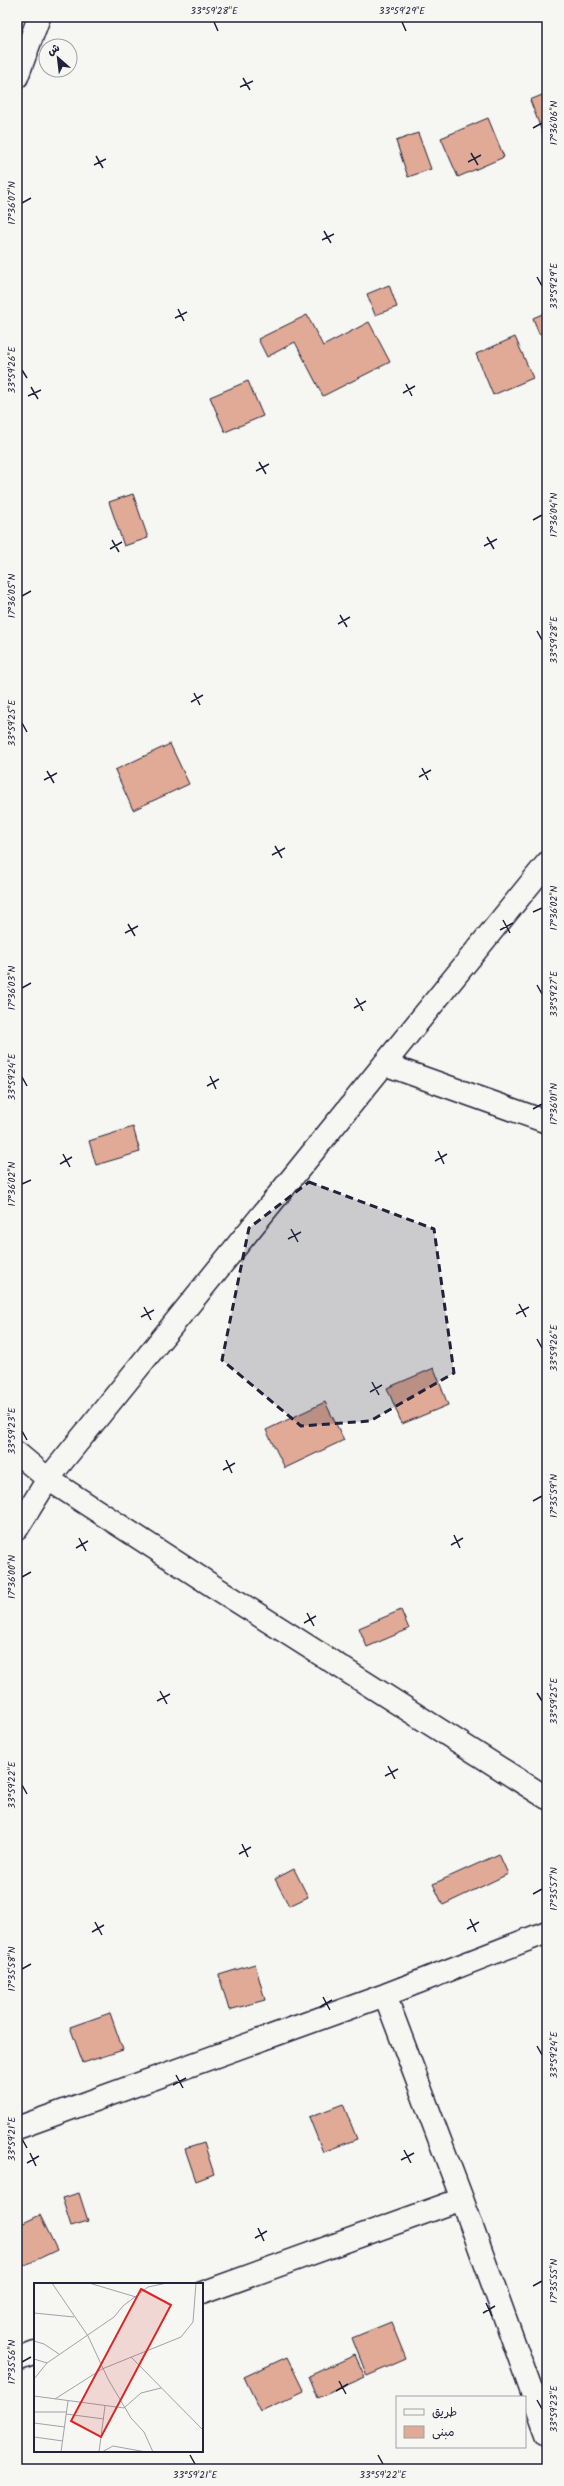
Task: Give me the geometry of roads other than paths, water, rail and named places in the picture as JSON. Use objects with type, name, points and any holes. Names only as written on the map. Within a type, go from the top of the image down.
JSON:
[{"type":"street","points":[[17,78],[39,17]]},
{"type":"street","points":[[17,1529],[48,1479],[547,863]]},
{"type":"street","points":[[384,1064],[547,1122]]},
{"type":"street","points":[[17,1453],[48,1479],[547,1798]]},
{"type":"street","points":[[17,2128],[385,1995],[547,1932]]},
{"type":"street","points":[[385,1995],[462,2199],[547,2434]]},
{"type":"street","points":[[203,2293],[462,2199]]},
{"type":"street","points":[[17,2360],[34,2353]]}]
